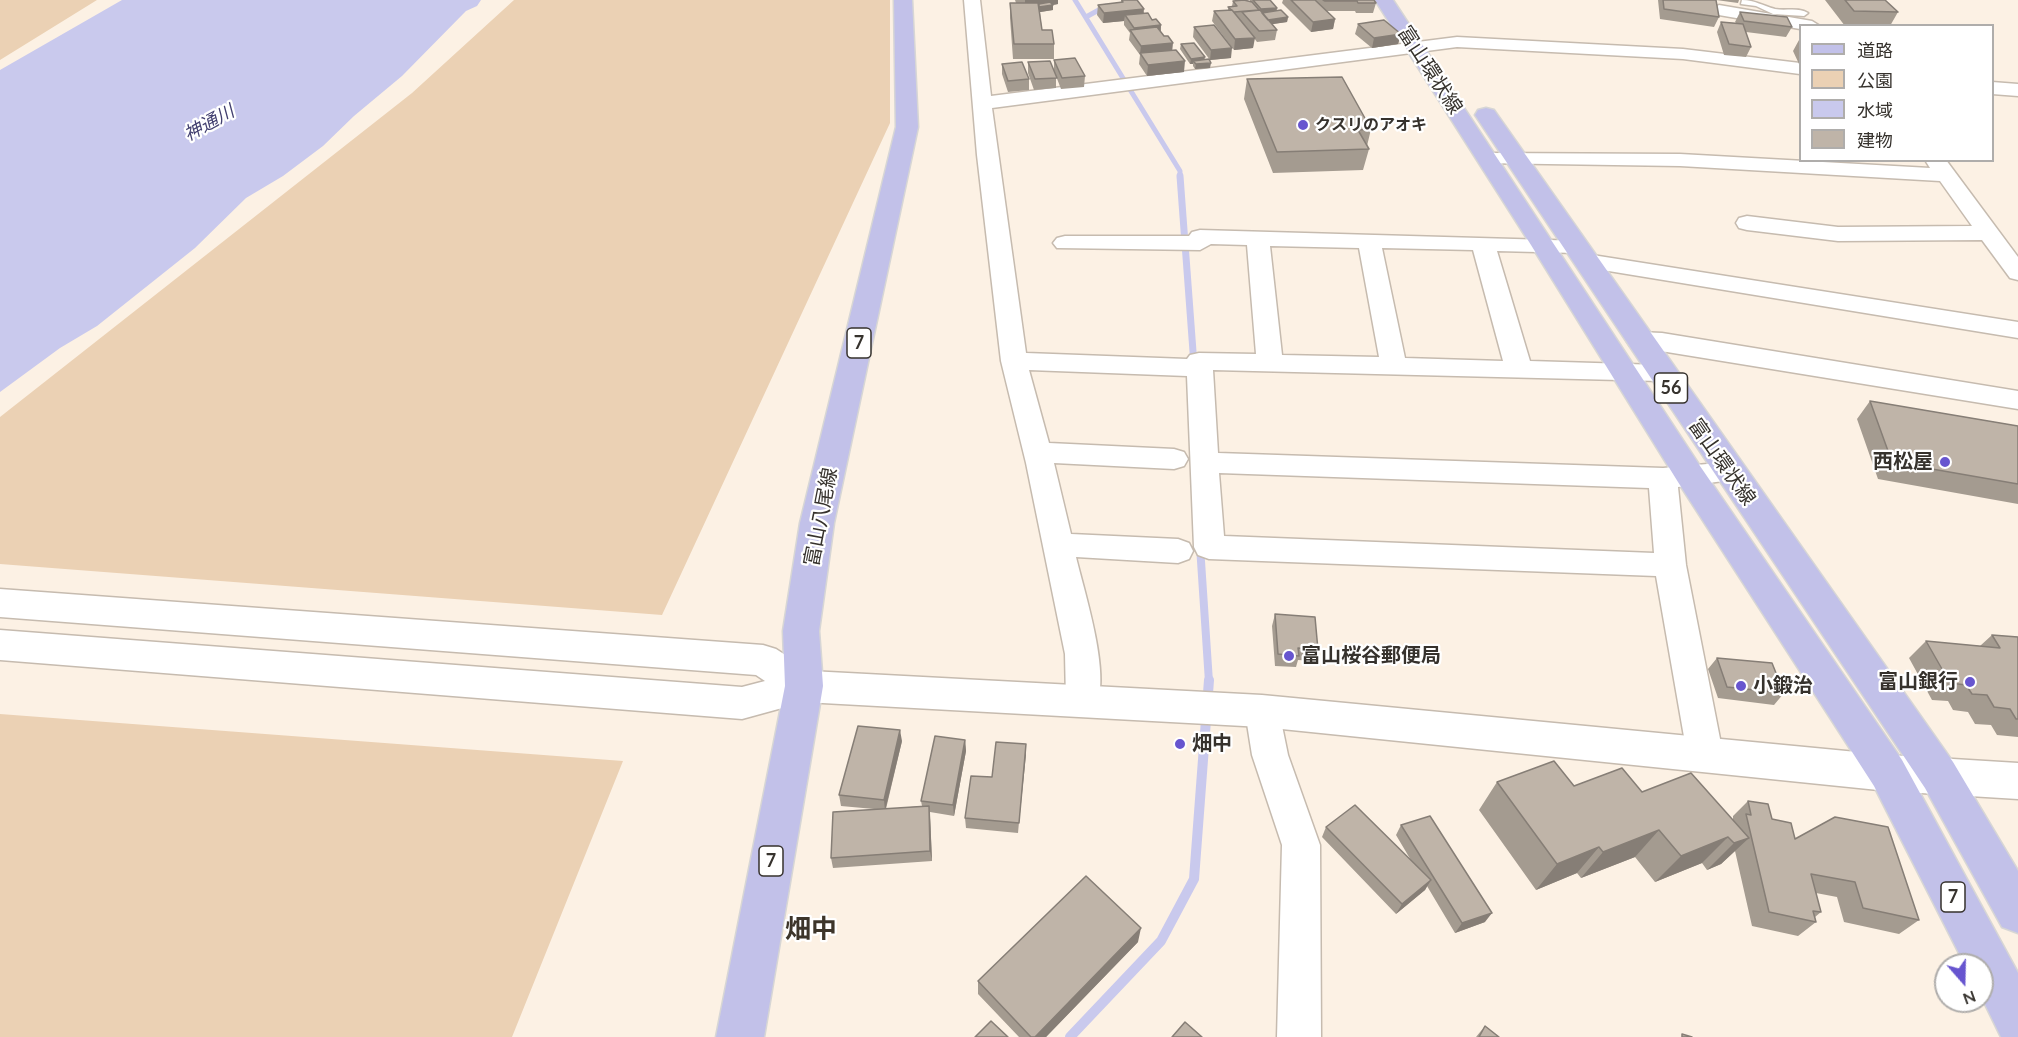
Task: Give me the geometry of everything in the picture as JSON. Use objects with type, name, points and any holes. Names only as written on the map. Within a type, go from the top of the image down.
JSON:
[{"type":"main road","name":"富山八尾線","points":[[740,1037],[804,686],[801,631],[817,523],[908,127],[903,0]]},
{"type":"main road","name":"富山環状線","points":[[1384,0],[1427,47],[1501,159],[1581,254],[1660,373],[1939,774]]},
{"type":"main road","name":"富山環状線","points":[[1406,0],[1427,47]]},
{"type":"main road","name":"富山環状線","points":[[1501,159],[1544,245],[1626,373],[1676,476],[1888,773]]},
{"type":"main road","name":"7","points":[[1888,773],[2018,1020]]},
{"type":"main road","points":[[1939,774],[2018,912]]},
{"type":"street","points":[[972,0],[1014,361],[1059,545],[1082,654],[1083,699]]},
{"type":"street","points":[[1719,10],[1744,12],[1764,19],[1809,21]]},
{"type":"street","points":[[983,103],[1427,47],[1487,42],[1648,52],[1799,68]]},
{"type":"street","points":[[1994,88],[2018,90]]},
{"type":"street","points":[[1501,159],[1680,160],[1941,168],[2002,243],[2018,273]]},
{"type":"street","points":[[1748,224],[1838,234],[2002,243]]},
{"type":"street","points":[[1065,243],[1200,243],[1200,237],[1544,245],[1581,254],[2018,330]]},
{"type":"street","points":[[1258,239],[1270,363]]},
{"type":"street","points":[[1369,241],[1394,367]]},
{"type":"street","points":[[1483,244],[1519,370]]},
{"type":"street","points":[[1639,340],[1662,341],[2018,400]]},
{"type":"street","points":[[1014,361],[1189,367],[1199,361],[1660,373]]},
{"type":"street","points":[[1189,367],[1205,463],[1209,547],[1670,565]]},
{"type":"street","points":[[1037,452],[1174,459]]},
{"type":"street","points":[[1205,463],[1676,476],[1729,472]]},
{"type":"street","points":[[1676,476],[1670,565],[1705,754]]},
{"type":"street","points":[[1059,545],[1179,551]]},
{"type":"street","points":[[0,603],[763,660],[804,686]]},
{"type":"street","points":[[0,645],[742,703],[804,686],[1083,699],[1246,710],[1888,773],[1939,774],[2018,781]]},
{"type":"street","points":[[1246,710],[1270,755],[1301,845],[1299,1037]]},
{"type":"lane","points":[[1796,1],[1809,21]]},
{"type":"lane","points":[[1744,2],[1758,4],[1773,11],[1809,21]]},
{"type":"green space","points":[[0,0],[97,0],[0,60]]},
{"type":"green space","points":[[514,0],[890,0],[890,123],[662,615],[0,564],[0,417],[412,93]]},
{"type":"green space","points":[[0,714],[623,761],[512,1037],[0,1037]]},
{"type":"water","name":"神通川","points":[[122,0],[481,0],[477,6],[466,11],[402,76],[354,116],[323,146],[283,176],[246,198],[195,248],[97,326],[60,348],[0,392],[0,70]]},
{"type":"building","points":[[1122,0],[1137,0],[1144,9],[1104,13],[1098,5],[1123,2]]},
{"type":"building","points":[[1253,0],[1270,0],[1277,8],[1261,9]]},
{"type":"building","points":[[1291,0],[1315,0],[1335,19],[1313,22]]},
{"type":"building","points":[[1323,0],[1374,0],[1376,3],[1358,3],[1357,1]]},
{"type":"building","points":[[1663,0],[1716,0],[1719,17],[1664,9]]},
{"type":"building","points":[[1845,0],[1885,0],[1898,12],[1854,11]]},
{"type":"building","points":[[1233,1],[1252,2],[1259,10],[1234,12],[1228,7],[1237,6]]},
{"type":"building","points":[[1050,2],[1053,5],[1039,7],[1039,4]]},
{"type":"building","points":[[1010,3],[1038,3],[1042,30],[1052,30],[1054,44],[1014,44]]},
{"type":"building","points":[[1232,10],[1255,38],[1235,39],[1214,11]]},
{"type":"building","points":[[1260,10],[1277,30],[1259,31],[1242,12]]},
{"type":"building","points":[[1281,10],[1288,17],[1268,20],[1262,13]]},
{"type":"building","points":[[1740,12],[1787,17],[1792,27],[1744,21]]},
{"type":"building","points":[[1148,13],[1152,20],[1156,19],[1161,25],[1134,28],[1125,15]]},
{"type":"building","points":[[1384,20],[1401,34],[1374,38],[1358,24]]},
{"type":"building","points":[[1721,22],[1743,24],[1751,47],[1729,44]]},
{"type":"building","points":[[1214,25],[1232,48],[1211,50],[1194,27]]},
{"type":"building","points":[[1157,27],[1173,43],[1141,46],[1130,30]]},
{"type":"building","points":[[1194,43],[1205,57],[1191,59],[1181,44]]},
{"type":"building","points":[[1176,50],[1185,61],[1148,65],[1140,53]]},
{"type":"building","points":[[1075,58],[1085,76],[1062,78],[1054,60]]},
{"type":"building","points":[[1209,59],[1211,63],[1196,64],[1193,61]]},
{"type":"building","points":[[1050,61],[1057,78],[1035,79],[1028,62]]},
{"type":"building","points":[[1022,62],[1029,79],[1008,81],[1002,64]]},
{"type":"building","name":"クスリのアオキ","points":[[1342,77],[1371,129],[1358,130],[1369,149],[1277,152],[1247,79]]},
{"type":"building","points":[[1870,401],[2018,426],[2018,484],[1892,462]]},
{"type":"building","points":[[1275,614],[1315,617],[1318,650],[1298,648],[1299,656],[1278,654]]},
{"type":"building","points":[[1992,635],[2018,637],[2018,719],[2010,709],[1994,707],[1987,695],[1972,694],[1966,685],[1950,683],[1926,641],[2000,648]]},
{"type":"building","points":[[1717,658],[1772,663],[1784,693],[1727,687]]},
{"type":"building","points":[[858,726],[900,730],[884,800],[839,795]]},
{"type":"building","points":[[935,736],[965,740],[953,805],[921,801]]},
{"type":"building","points":[[996,742],[1026,744],[1019,823],[965,818],[971,776],[992,777]]},
{"type":"building","points":[[1554,761],[1574,786],[1622,768],[1642,792],[1691,773],[1749,838],[1734,843],[1728,837],[1681,856],[1659,830],[1603,852],[1599,847],[1557,864],[1497,782]]},
{"type":"building","points":[[1748,801],[1768,804],[1772,819],[1791,823],[1795,839],[1835,817],[1888,827],[1919,920],[1863,908],[1855,882],[1811,874],[1821,912],[1813,911],[1816,922],[1769,912],[1746,814],[1751,815]]},
{"type":"building","points":[[1355,805],[1431,880],[1402,904],[1326,827]]},
{"type":"building","points":[[929,806],[930,851],[831,858],[833,812]]},
{"type":"building","points":[[1430,816],[1492,913],[1462,923],[1401,825]]},
{"type":"building","points":[[1086,876],[1141,928],[1035,1037],[1031,1037],[978,981]]},
{"type":"building","points":[[991,1021],[1008,1037],[975,1037]]},
{"type":"building","points":[[1185,1022],[1202,1037],[1172,1037]]},
{"type":"building","points":[[1485,1026],[1499,1037],[1479,1037]]},
{"type":"waterway","points":[[1075,0],[1180,171],[1180,176]]},
{"type":"waterway","points":[[1086,17],[1106,6]]},
{"type":"waterway","points":[[1180,176],[1194,365]]},
{"type":"waterway","points":[[1200,546],[1209,681]]},
{"type":"waterway","points":[[1070,1037],[1161,941],[1194,879],[1209,681]]},
{"type":"place","name":"クスリのアオキ","points":[[1303,125]]},
{"type":"place","name":"西松屋","points":[[1945,462]]},
{"type":"place","name":"富山桜谷郵便局","points":[[1289,656]]},
{"type":"place","name":"富山銀行","points":[[1970,682]]},
{"type":"place","name":"小鍛治","points":[[1741,686]]},
{"type":"place","name":"畑中","points":[[1180,744]]},
{"type":"district","name":"畑中","points":[[811,930]]}]
